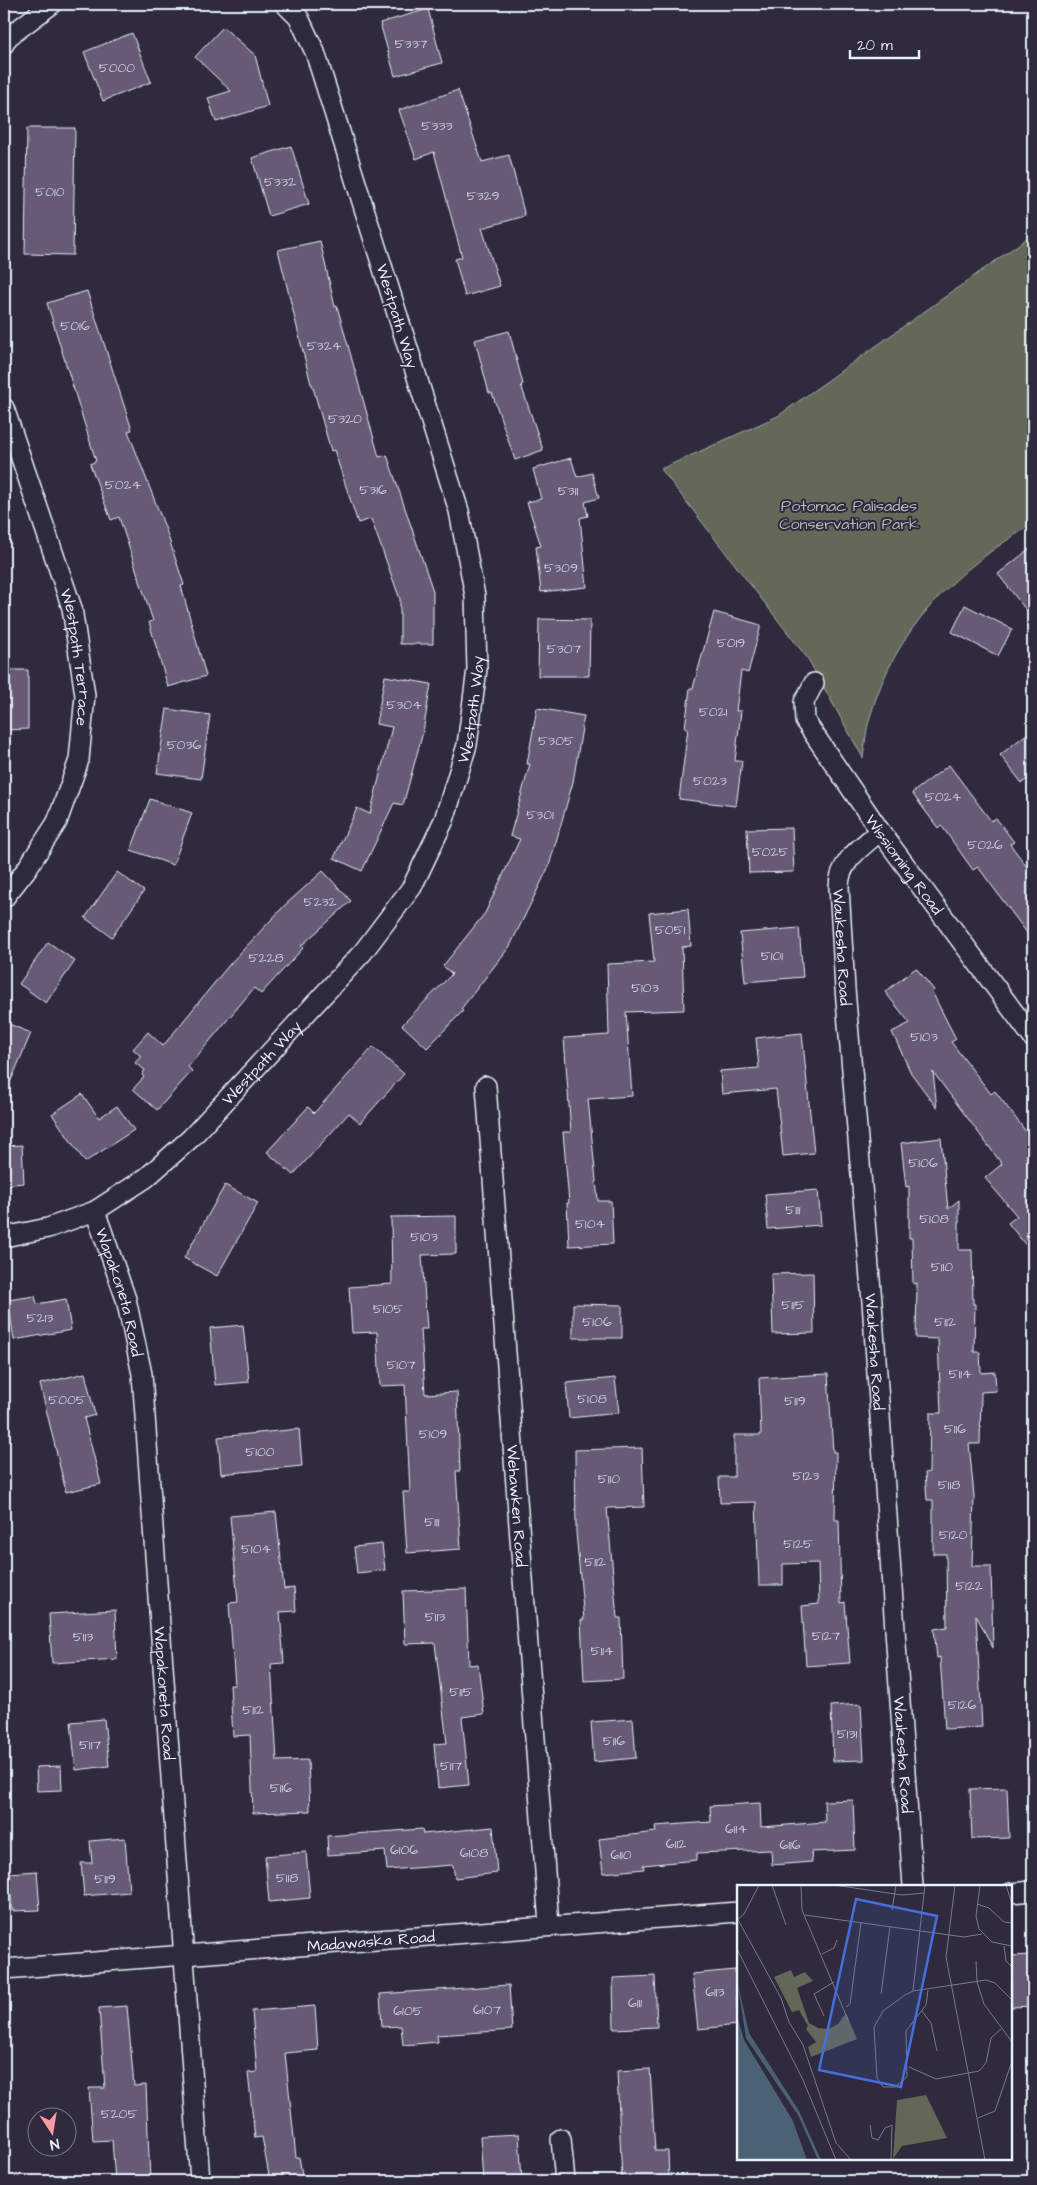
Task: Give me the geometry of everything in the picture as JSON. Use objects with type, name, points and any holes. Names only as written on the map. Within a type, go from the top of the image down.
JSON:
[{"type":"street","points":[[4,44],[8,37],[52,4]]},
{"type":"street","name":"Westpath Way","points":[[4,1238],[48,1228],[96,1211],[146,1178],[191,1138],[363,952],[412,886],[444,820],[467,746],[477,669],[475,596],[459,511],[315,52],[299,18],[285,4]]},
{"type":"street","name":"Westpath Terrace","points":[[4,408],[72,608],[86,695],[79,760],[57,822],[26,870],[4,898]]},
{"type":"street","name":"Wissioming Road","points":[[814,683],[804,702],[805,721],[880,831],[1033,1038]]},
{"type":"street","name":"Waukesha Road","points":[[880,831],[846,861],[839,880],[839,887],[845,989],[872,1302],[913,1885]]},
{"type":"street","name":"Wehawken Road","points":[[486,1086],[549,1925]]},
{"type":"street","name":"Wapakoneta Road","points":[[96,1211],[126,1299],[142,1374],[200,2181]]},
{"type":"street","points":[[1012,1893],[1033,1891]]},
{"type":"street","name":"Madawaska Road","points":[[4,1969],[549,1925],[737,1912]]},
{"type":"street","points":[[562,2139],[565,2181]]},
{"type":"green space","name":"Potomac Palisades Conservation Park","points":[[1033,234],[1033,524],[978,561],[932,604],[912,629],[895,655],[881,685],[869,722],[863,758],[808,659],[661,469],[778,416]]},
{"type":"building","points":[[428,9],[442,63],[395,76],[380,23]]},
{"type":"building","points":[[223,27],[255,55],[268,106],[216,122],[208,98],[231,91],[195,57]]},
{"type":"building","points":[[132,33],[151,82],[103,101],[84,52]]},
{"type":"building","points":[[458,90],[482,162],[509,155],[525,216],[482,228],[500,286],[465,296],[455,259],[462,257],[434,152],[416,159],[399,110]]},
{"type":"building","points":[[27,128],[75,128],[73,255],[25,254]]},
{"type":"building","points":[[291,146],[309,204],[269,216],[252,158]]},
{"type":"building","points":[[320,241],[335,307],[337,306],[379,457],[387,455],[433,591],[433,644],[400,644],[400,599],[371,519],[358,523],[334,450],[331,451],[311,384],[278,250]]},
{"type":"building","points":[[87,291],[132,430],[128,431],[166,530],[184,585],[181,586],[206,676],[168,687],[149,622],[153,621],[119,517],[111,520],[90,464],[96,461],[47,303]]},
{"type":"building","points":[[509,331],[523,384],[521,385],[543,450],[515,460],[492,393],[489,393],[475,340]]},
{"type":"building","points":[[571,458],[577,477],[592,473],[599,498],[585,502],[588,516],[580,518],[587,587],[541,592],[536,547],[541,546],[527,502],[541,499],[533,469]]},
{"type":"building","points":[[1033,546],[1033,619],[998,574]]},
{"type":"building","points":[[965,605],[1012,629],[998,656],[952,632]]},
{"type":"building","points":[[714,612],[761,625],[748,673],[741,671],[736,711],[741,711],[735,761],[742,761],[736,806],[679,799],[688,728],[685,728],[690,688],[693,688]]},
{"type":"building","points":[[539,619],[590,620],[589,676],[538,676]]},
{"type":"building","points":[[4,670],[28,670],[28,729],[4,730]]},
{"type":"building","points":[[385,676],[431,684],[423,732],[403,805],[394,803],[362,871],[334,858],[357,808],[370,814],[392,727],[376,724]]},
{"type":"building","points":[[537,708],[584,716],[573,782],[549,866],[510,946],[461,1009],[463,1011],[427,1048],[402,1025],[452,974],[443,966],[485,913],[520,839],[510,836],[530,764],[527,764]]},
{"type":"building","points":[[167,709],[210,715],[201,779],[157,773]]},
{"type":"building","points":[[1033,729],[1033,775],[1022,783],[1000,755]]},
{"type":"building","points":[[949,765],[991,821],[996,818],[1014,842],[1010,844],[1033,875],[1033,941],[978,867],[973,870],[941,825],[938,828],[912,793]]},
{"type":"building","points":[[150,799],[192,813],[173,865],[131,850]]},
{"type":"building","points":[[792,828],[794,872],[749,873],[747,829]]},
{"type":"building","points":[[323,871],[351,901],[301,946],[303,948],[261,994],[254,988],[188,1067],[192,1071],[157,1110],[133,1089],[144,1077],[142,1075],[145,1070],[135,1063],[141,1056],[133,1049],[148,1032],[163,1046],[229,965],[284,906]]},
{"type":"building","points":[[117,872],[144,891],[112,937],[85,918]]},
{"type":"building","points":[[688,909],[691,946],[682,947],[684,1010],[626,1012],[632,1096],[588,1099],[598,1201],[611,1201],[613,1244],[569,1246],[567,1203],[569,1203],[563,1132],[571,1132],[564,1038],[609,1035],[607,964],[654,962],[649,913]]},
{"type":"building","points":[[799,928],[803,977],[745,982],[740,933]]},
{"type":"building","points":[[48,942],[75,961],[46,1003],[19,984]]},
{"type":"building","points":[[916,968],[934,990],[932,992],[956,1039],[951,1042],[991,1094],[995,1091],[1033,1141],[1033,1254],[1008,1223],[1017,1216],[985,1178],[1002,1164],[933,1072],[937,1108],[911,1073],[892,1032],[910,1023],[885,992]]},
{"type":"building","points":[[4,1022],[31,1033],[4,1097]]},
{"type":"building","points":[[802,1033],[814,1153],[783,1156],[776,1089],[722,1094],[720,1071],[759,1068],[756,1038]]},
{"type":"building","points":[[373,1047],[404,1074],[360,1123],[349,1113],[293,1175],[267,1152],[308,1107],[314,1113]]},
{"type":"building","points":[[82,1094],[99,1118],[117,1106],[134,1130],[85,1162],[52,1114]]},
{"type":"building","points":[[941,1138],[948,1209],[959,1200],[959,1250],[972,1250],[973,1304],[975,1304],[974,1352],[980,1352],[981,1373],[995,1372],[996,1391],[981,1392],[980,1444],[969,1444],[974,1496],[972,1566],[991,1566],[993,1648],[976,1615],[982,1727],[945,1729],[940,1657],[937,1658],[934,1629],[947,1627],[946,1554],[933,1554],[933,1500],[927,1500],[925,1473],[929,1472],[930,1413],[941,1413],[938,1339],[916,1338],[917,1283],[913,1284],[912,1238],[909,1238],[909,1186],[906,1187],[901,1143]]},
{"type":"building","points":[[22,1145],[24,1183],[4,1185],[4,1146]]},
{"type":"building","points":[[225,1185],[258,1203],[217,1276],[184,1258]]},
{"type":"building","points":[[818,1190],[821,1225],[768,1229],[765,1194]]},
{"type":"building","points":[[456,1216],[456,1254],[422,1255],[427,1329],[421,1329],[425,1394],[457,1392],[460,1471],[456,1471],[461,1549],[407,1553],[403,1492],[410,1492],[405,1385],[380,1386],[377,1332],[352,1333],[349,1287],[392,1284],[391,1217]]},
{"type":"building","points":[[813,1273],[814,1333],[773,1334],[771,1274]]},
{"type":"building","points":[[35,1296],[37,1304],[66,1299],[71,1330],[14,1340],[8,1300]]},
{"type":"building","points":[[573,1304],[622,1305],[622,1338],[573,1338]]},
{"type":"building","points":[[243,1325],[249,1382],[215,1385],[210,1328]]},
{"type":"building","points":[[85,1373],[95,1415],[84,1418],[101,1484],[66,1492],[40,1384]]},
{"type":"building","points":[[828,1374],[833,1452],[836,1452],[835,1520],[839,1520],[841,1603],[845,1602],[850,1663],[806,1666],[802,1606],[819,1604],[818,1563],[783,1564],[783,1585],[759,1585],[756,1502],[720,1503],[719,1477],[734,1477],[734,1435],[761,1435],[759,1378]]},
{"type":"building","points":[[615,1378],[619,1413],[569,1418],[566,1383]]},
{"type":"building","points":[[299,1429],[302,1466],[221,1474],[218,1437]]},
{"type":"building","points":[[642,1448],[644,1507],[607,1508],[617,1618],[621,1618],[623,1679],[584,1681],[581,1620],[584,1620],[576,1532],[575,1450]]},
{"type":"building","points":[[276,1512],[284,1589],[294,1588],[296,1611],[280,1612],[284,1663],[271,1664],[277,1761],[308,1760],[310,1811],[253,1813],[250,1735],[233,1736],[230,1685],[235,1685],[229,1603],[238,1602],[230,1516]]},
{"type":"building","points":[[382,1544],[385,1570],[357,1573],[354,1547]]},
{"type":"building","points":[[466,1589],[469,1665],[478,1664],[484,1714],[462,1717],[469,1785],[438,1788],[434,1744],[447,1743],[435,1643],[405,1644],[403,1591]]},
{"type":"building","points":[[115,1610],[117,1659],[52,1663],[49,1614]]},
{"type":"building","points":[[861,1704],[864,1760],[833,1761],[831,1706]]},
{"type":"building","points":[[104,1719],[109,1766],[76,1770],[71,1722]]},
{"type":"building","points":[[633,1719],[636,1758],[594,1762],[591,1722]]},
{"type":"building","points":[[61,1766],[62,1790],[37,1791],[36,1767]]},
{"type":"building","points":[[1007,1788],[1009,1838],[972,1839],[970,1789]]},
{"type":"building","points":[[853,1800],[855,1850],[811,1852],[812,1862],[772,1865],[771,1850],[697,1853],[697,1860],[643,1865],[644,1869],[603,1873],[599,1839],[656,1832],[655,1826],[711,1822],[710,1806],[760,1803],[761,1827],[825,1822],[824,1801]]},
{"type":"building","points":[[493,1827],[497,1873],[455,1878],[453,1865],[387,1870],[385,1851],[328,1855],[327,1836],[422,1829],[423,1834]]},
{"type":"building","points":[[125,1838],[129,1892],[84,1896],[81,1863],[92,1863],[90,1841]]},
{"type":"building","points":[[306,1852],[310,1898],[269,1902],[265,1856]]},
{"type":"building","points":[[37,1871],[40,1910],[12,1911],[10,1873]]},
{"type":"building","points":[[1033,1955],[1033,2006],[1012,2007],[1012,1956]]},
{"type":"building","points":[[735,1970],[737,2025],[698,2029],[692,1974]]},
{"type":"building","points":[[655,1976],[657,2027],[614,2029],[613,1978]]},
{"type":"building","points":[[509,1985],[512,2030],[437,2035],[438,2042],[403,2045],[401,2026],[382,2027],[380,1994]]},
{"type":"building","points":[[127,2006],[134,2086],[146,2085],[150,2181],[115,2181],[112,2140],[93,2141],[89,2088],[105,2088],[99,2008]]},
{"type":"building","points":[[315,2006],[318,2050],[285,2053],[296,2157],[299,2157],[303,2181],[270,2181],[262,2137],[255,2138],[248,2073],[257,2072],[252,2011]]},
{"type":"building","points":[[650,2069],[655,2151],[668,2151],[669,2181],[622,2181],[617,2071]]},
{"type":"building","points":[[519,2134],[522,2181],[483,2181],[480,2136]]}]
